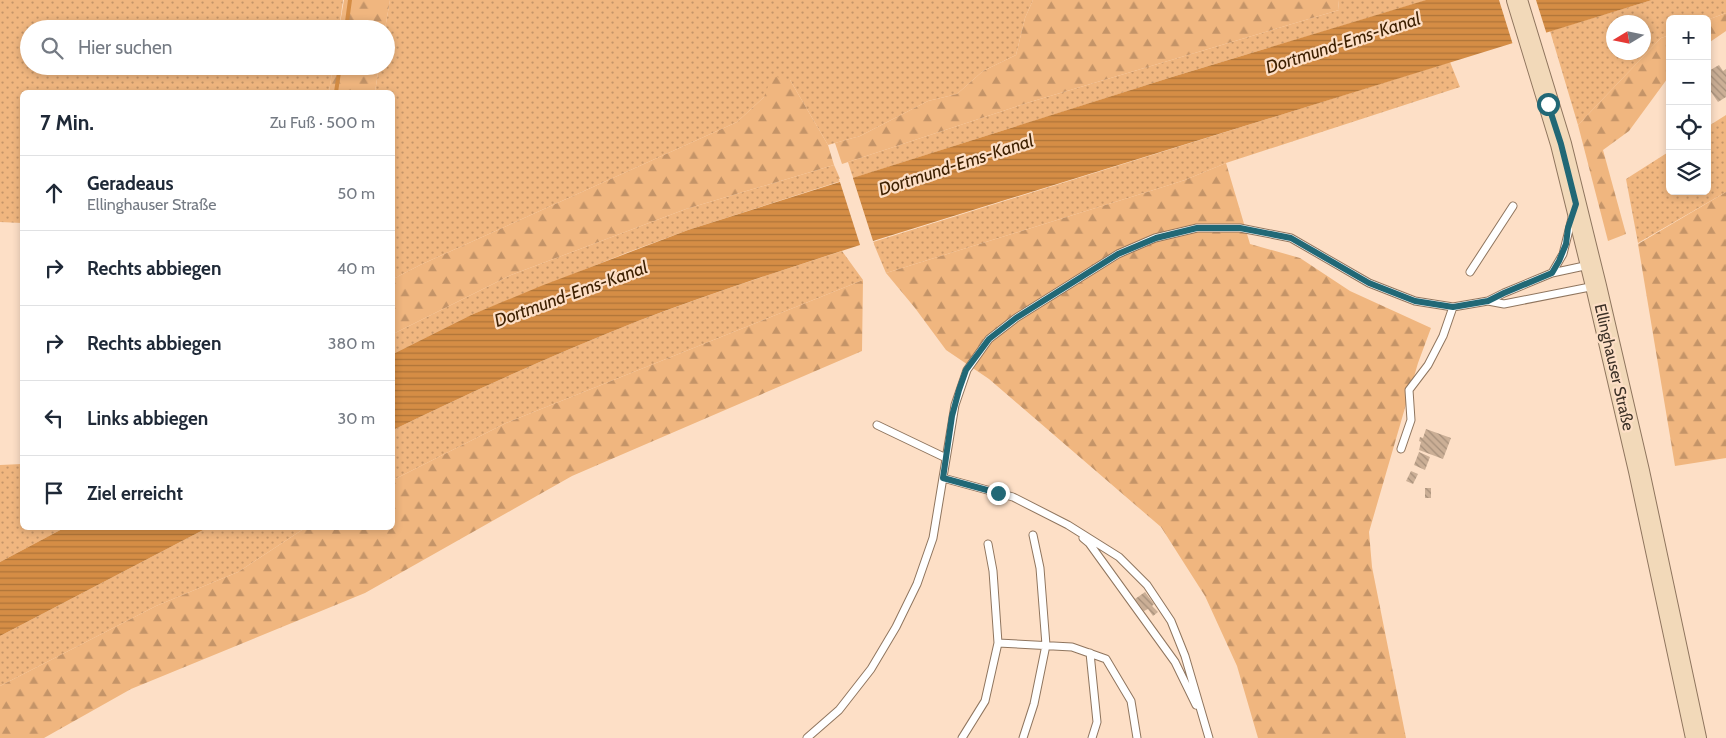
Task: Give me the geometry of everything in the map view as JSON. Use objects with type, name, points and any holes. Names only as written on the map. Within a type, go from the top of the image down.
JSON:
[{"type":"main road","name":"Ellinghauser Straße","points":[[1517,0],[1561,144],[1591,264],[1639,471],[1696,738]]},
{"type":"lane","points":[[1552,273],[1564,249],[1568,228],[1576,204]]},
{"type":"lane","points":[[1470,272],[1512,206]]},
{"type":"lane","points":[[807,738],[839,710],[871,670],[896,627],[917,584],[933,538],[954,410],[966,370],[989,339],[1016,318],[1118,254],[1156,238],[1197,228],[1240,228],[1291,238],[1369,283],[1415,301],[1453,307],[1488,301],[1552,273],[1591,264]]},
{"type":"lane","points":[[1488,301],[1504,304],[1596,286]]},
{"type":"lane","points":[[1401,449],[1411,420],[1409,390],[1428,365],[1443,336],[1453,307]]},
{"type":"lane","points":[[877,425],[946,458]]},
{"type":"lane","points":[[943,478],[1013,497],[1068,525],[1120,557],[1146,585],[1171,621],[1185,656],[1209,738]]},
{"type":"lane","points":[[1068,525],[1089,543],[1175,662],[1205,724]]},
{"type":"lane","points":[[1023,738],[1034,704],[1046,645],[1040,568],[1033,535]]},
{"type":"lane","points":[[962,738],[985,701],[998,643],[993,570],[988,544]]},
{"type":"lane","points":[[998,643],[1072,647],[1106,659],[1131,701],[1137,738]]},
{"type":"lane","points":[[1090,653],[1097,722],[1092,738]]},
{"type":"green space","points":[[0,0],[343,0],[340,20],[20,20],[20,75],[332,75],[329,90],[20,90],[20,223],[0,222]]},
{"type":"green space","points":[[344,0],[390,0],[387,20],[341,20]]},
{"type":"green space","points":[[390,0],[1033,0],[1025,18],[1016,55],[983,71],[957,94],[928,101],[860,136],[828,145],[790,80],[764,97],[737,122],[395,278],[395,90],[375,90],[378,75],[395,75],[395,20],[387,20]]},
{"type":"green space","points":[[1033,0],[1338,0],[1339,10],[1030,102],[842,164],[835,143],[860,136],[928,101],[957,94],[983,71],[1016,55],[1025,18]]},
{"type":"green space","points":[[1338,0],[1427,0],[1172,77],[853,178],[848,162],[1030,102],[1339,10]]},
{"type":"green space","points":[[1652,0],[1726,0],[1726,13],[1711,19],[1711,15],[1666,15],[1666,36],[1661,38],[1651,48],[1651,15],[1606,15],[1606,60],[1640,60],[1578,125],[1550,31]]},
{"type":"green space","points":[[1726,13],[1726,31],[1711,41],[1711,19]]},
{"type":"green space","points":[[1666,36],[1666,80],[1629,131],[1603,150],[1626,234],[1608,241],[1578,125],[1640,60],[1651,60],[1651,48],[1661,38]]},
{"type":"green space","points":[[1450,62],[1460,87],[1226,163],[1185,180],[1144,193],[886,273],[873,242]]},
{"type":"green space","points":[[332,75],[378,75],[375,90],[329,90]]},
{"type":"green space","points":[[772,76],[790,80],[828,145],[834,165],[686,209],[511,275],[395,333],[395,278],[737,122],[764,97]]},
{"type":"green space","points":[[1726,115],[1726,192],[1638,243],[1626,179],[1666,154],[1666,195],[1711,195],[1711,124]]},
{"type":"green space","points":[[1226,163],[1250,244],[1300,258],[1350,291],[1431,328],[1418,363],[1369,532],[1372,567],[1406,738],[1258,738],[1237,666],[1205,596],[1161,527],[989,379],[946,350],[886,273],[1185,180]]},
{"type":"green space","points":[[834,165],[841,181],[688,230],[626,253],[471,315],[395,353],[395,333],[511,275],[686,209]]},
{"type":"green space","points":[[1726,192],[1726,458],[1675,466],[1638,244]]},
{"type":"green space","points":[[842,251],[863,280],[506,423],[395,479],[395,429],[576,346],[714,293]]},
{"type":"green space","points":[[863,280],[862,351],[572,476],[365,593],[131,689],[44,738],[0,738],[0,686],[156,606],[238,572],[302,530],[395,530],[395,479],[506,423]]},
{"type":"green space","points":[[20,464],[20,530],[60,530],[0,562],[0,465]]},
{"type":"green space","points":[[203,530],[302,530],[238,572],[156,606],[0,686],[0,636]]},
{"type":"water","name":"Dortmund-Ems-Kanal","points":[[1426,0],[1652,0],[860,245],[721,291],[576,346],[395,429],[395,353],[471,315],[688,230],[1172,77]]},
{"type":"water","points":[[60,530],[203,530],[0,636],[0,562]]},
{"type":"pier","points":[[1499,0],[1536,0],[1547,35],[1513,45]]},
{"type":"pier","points":[[852,175],[874,244],[861,248],[839,179]]},
{"type":"building","points":[[1719,65],[1723,71],[1726,69],[1726,97],[1718,102],[1711,92],[1711,70]]},
{"type":"building","points":[[1426,429],[1451,438],[1443,459],[1419,450],[1420,437],[1423,438]]},
{"type":"building","points":[[1419,452],[1430,457],[1425,470],[1414,465]]},
{"type":"building","points":[[1411,471],[1418,474],[1413,484],[1406,481]]},
{"type":"building","points":[[1425,488],[1431,488],[1431,498],[1425,498]]},
{"type":"building","points":[[1145,592],[1154,604],[1152,606],[1158,612],[1153,616],[1148,609],[1144,611],[1135,599]]},
{"type":"waterway","points":[[347,20],[350,0]]},
{"type":"waterway","points":[[336,90],[339,75]]},
{"type":"route","points":[[998,493],[943,478],[955,405],[966,370],[989,339],[1016,318],[1118,254],[1156,238],[1197,228],[1240,228],[1291,238],[1369,283],[1415,301],[1453,307],[1488,301],[1552,273],[1566,244],[1568,228],[1576,204],[1561,144],[1548,104]]}]
